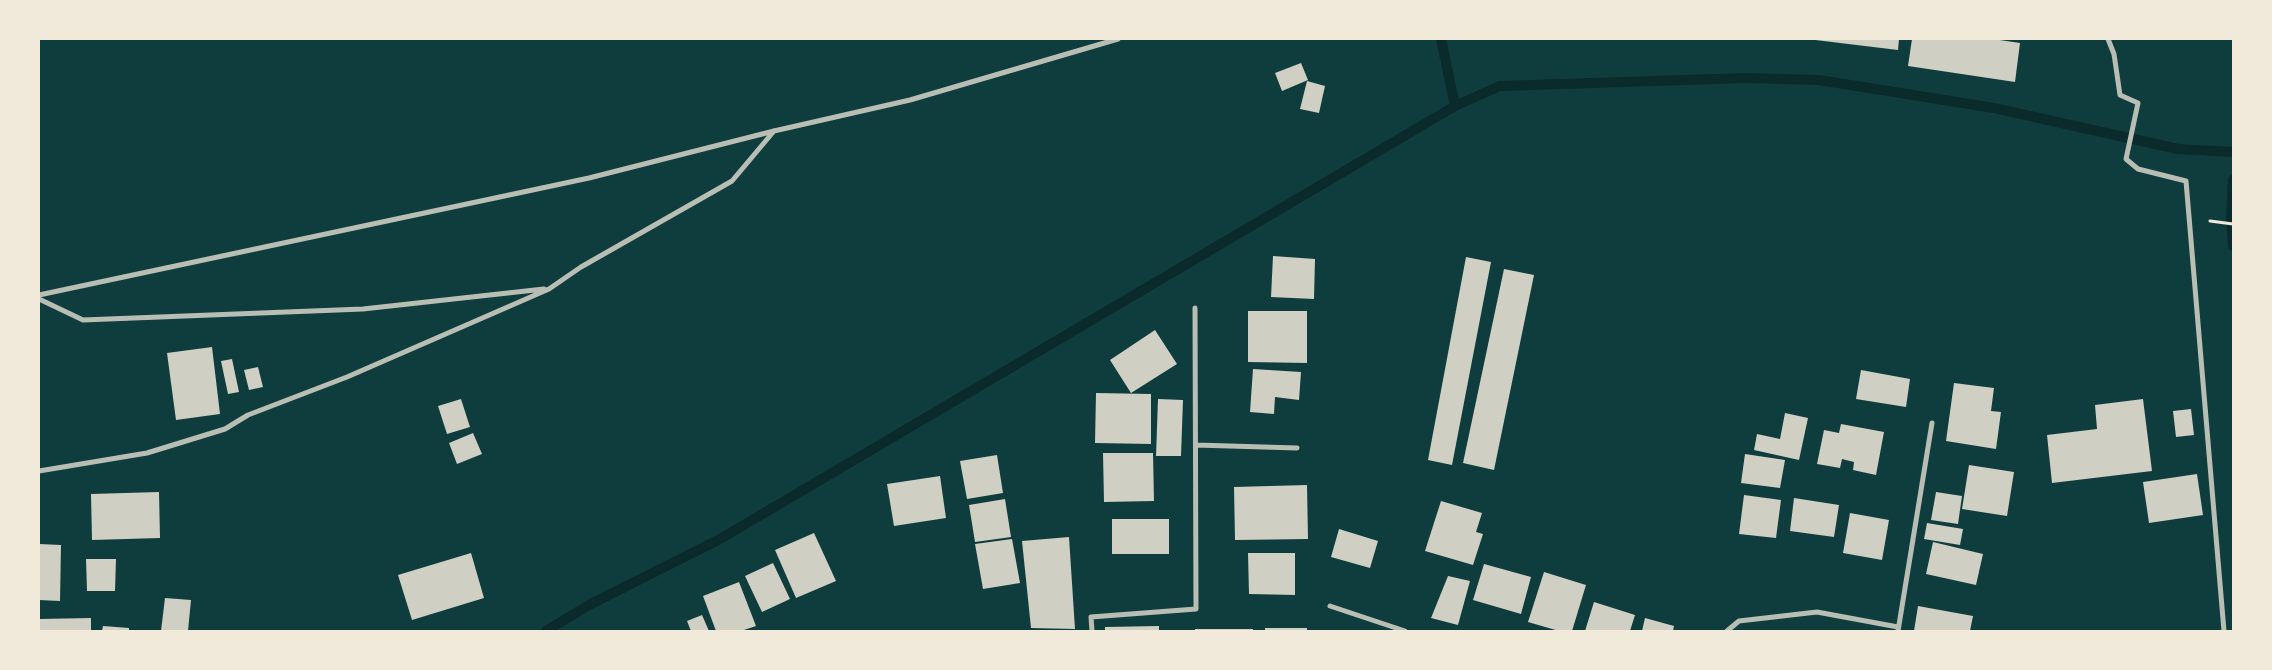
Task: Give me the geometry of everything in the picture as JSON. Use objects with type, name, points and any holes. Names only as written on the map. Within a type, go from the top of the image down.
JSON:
[{"type":"street","points":[[39,295],[589,178],[774,130],[910,100],[1118,39]]},
{"type":"street","points":[[2108,39],[2114,54],[2120,95],[2138,103],[2126,159],[2138,169],[2186,181],[2224,631]]},
{"type":"street","points":[[39,471],[147,453],[225,429],[248,415],[348,377],[549,289],[581,267],[732,180],[774,130]]},
{"type":"street","points":[[39,299],[83,320],[363,310],[549,289]]},
{"type":"street","points":[[1092,631],[1091,617],[1196,609],[1195,308]]},
{"type":"street","points":[[1727,631],[1739,621],[1816,612],[1898,629],[1932,423]]},
{"type":"street","points":[[1196,445],[1297,448]]},
{"type":"street","points":[[1330,606],[1405,631]]},
{"type":"building","points":[[1807,39],[1899,39],[1898,50]]},
{"type":"building","points":[[1912,39],[1993,39],[2020,43],[2015,82],[1908,66]]},
{"type":"building","points":[[1301,63],[1308,80],[1282,91],[1275,73]]},
{"type":"building","points":[[1307,81],[1325,86],[1319,113],[1300,109]]},
{"type":"building","points":[[1273,256],[1315,259],[1314,299],[1271,297]]},
{"type":"building","points":[[1466,257],[1491,262],[1452,465],[1428,460]]},
{"type":"building","points":[[1504,269],[1534,275],[1494,470],[1463,463]]},
{"type":"building","points":[[1248,311],[1307,311],[1307,363],[1248,362]]},
{"type":"building","points":[[1155,330],[1177,364],[1131,393],[1110,360]]},
{"type":"building","points":[[212,347],[220,414],[176,420],[167,353]]},
{"type":"building","points":[[232,359],[239,392],[228,394],[221,361]]},
{"type":"building","points":[[258,367],[263,387],[249,390],[244,370]]},
{"type":"building","points":[[1253,369],[1301,372],[1299,400],[1275,397],[1274,414],[1250,412]]},
{"type":"building","points":[[1861,370],[1910,379],[1906,407],[1856,399]]},
{"type":"building","points":[[1954,383],[1994,388],[1991,411],[2001,412],[1996,449],[1946,441]]},
{"type":"building","points":[[1096,393],[1151,394],[1151,444],[1095,443]]},
{"type":"building","points":[[461,399],[470,427],[447,434],[438,406]]},
{"type":"building","points":[[1158,399],[1183,400],[1181,456],[1156,456]]},
{"type":"building","points":[[2143,399],[2152,471],[2052,483],[2047,435],[2097,429],[2095,405]]},
{"type":"building","points":[[2191,409],[2194,435],[2176,437],[2173,411]]},
{"type":"building","points":[[1785,413],[1808,418],[1799,460],[1754,450],[1757,434],[1780,439]]},
{"type":"building","points":[[1841,424],[1884,432],[1876,475],[1853,470],[1854,462],[1842,459],[1840,468],[1817,464],[1824,430],[1839,433]]},
{"type":"building","points":[[473,433],[482,454],[457,464],[449,443]]},
{"type":"building","points":[[1103,453],[1153,453],[1154,501],[1104,502]]},
{"type":"building","points":[[1745,454],[1785,460],[1780,488],[1741,483]]},
{"type":"building","points":[[997,455],[1003,493],[967,499],[960,461]]},
{"type":"building","points":[[1969,465],[2014,472],[2007,516],[1962,509]]},
{"type":"building","points":[[2197,474],[2203,515],[2149,523],[2143,482]]},
{"type":"building","points":[[940,476],[946,518],[894,526],[887,484]]},
{"type":"building","points":[[1307,485],[1308,539],[1235,540],[1234,487]]},
{"type":"building","points":[[159,492],[160,538],[92,540],[91,494]]},
{"type":"building","points":[[1936,492],[1962,496],[1958,524],[1931,520]]},
{"type":"building","points":[[1744,495],[1781,500],[1776,538],[1739,534]]},
{"type":"building","points":[[1794,498],[1839,505],[1834,537],[1790,531]]},
{"type":"building","points":[[1005,499],[1011,537],[975,542],[969,505]]},
{"type":"building","points":[[1441,501],[1482,513],[1476,532],[1483,534],[1473,565],[1425,551]]},
{"type":"building","points":[[1850,513],[1889,520],[1882,560],[1843,553]]},
{"type":"building","points":[[1112,519],[1169,519],[1169,554],[1112,554]]},
{"type":"building","points":[[1927,523],[1963,529],[1960,545],[1924,539]]},
{"type":"building","points":[[1339,529],[1378,541],[1370,568],[1331,557]]},
{"type":"building","points":[[814,533],[836,581],[796,598],[775,550]]},
{"type":"building","points":[[1069,537],[1075,629],[1031,628],[1022,541]]},
{"type":"building","points":[[1012,539],[1020,583],[983,589],[975,544]]},
{"type":"building","points":[[1933,542],[1983,554],[1976,585],[1926,574]]},
{"type":"building","points":[[39,544],[61,545],[60,601],[39,600]]},
{"type":"building","points":[[471,553],[484,598],[412,620],[398,575]]},
{"type":"building","points":[[1248,553],[1295,553],[1295,595],[1249,594]]},
{"type":"building","points":[[86,559],[116,559],[115,591],[87,591]]},
{"type":"building","points":[[773,563],[790,599],[762,612],[745,576]]},
{"type":"building","points":[[1484,564],[1531,577],[1521,614],[1473,600]]},
{"type":"building","points":[[1544,572],[1586,585],[1572,631],[1559,631],[1528,622]]},
{"type":"building","points":[[1448,576],[1470,581],[1458,625],[1431,618]]},
{"type":"building","points":[[739,582],[756,626],[741,631],[716,631],[703,596]]},
{"type":"building","points":[[165,598],[191,600],[188,631],[161,631]]},
{"type":"building","points":[[1594,602],[1635,615],[1630,631],[1585,631]]},
{"type":"building","points":[[1918,606],[1973,616],[1970,631],[1914,631]]},
{"type":"building","points":[[702,615],[709,631],[691,631],[687,621]]},
{"type":"building","points":[[91,618],[91,631],[40,631],[40,619]]},
{"type":"building","points":[[1645,618],[1674,626],[1673,631],[1642,631]]},
{"type":"building","points":[[103,626],[129,628],[129,631],[102,631]]},
{"type":"building","points":[[1159,626],[1159,631],[1105,631],[1105,627]]},
{"type":"building","points":[[1265,628],[1307,628],[1307,631],[1265,631]]},
{"type":"building","points":[[1195,629],[1253,629],[1253,631],[1195,631]]},
{"type":"waterway","points":[[546,631],[589,605],[720,539],[1455,106],[1441,39]]},
{"type":"waterway","points":[[1455,106],[1500,86],[1746,78],[1819,80],[1994,108],[2178,149],[2233,152]]},
{"type":"waterway","points":[[2233,180],[2231,219],[2233,246]]}]
